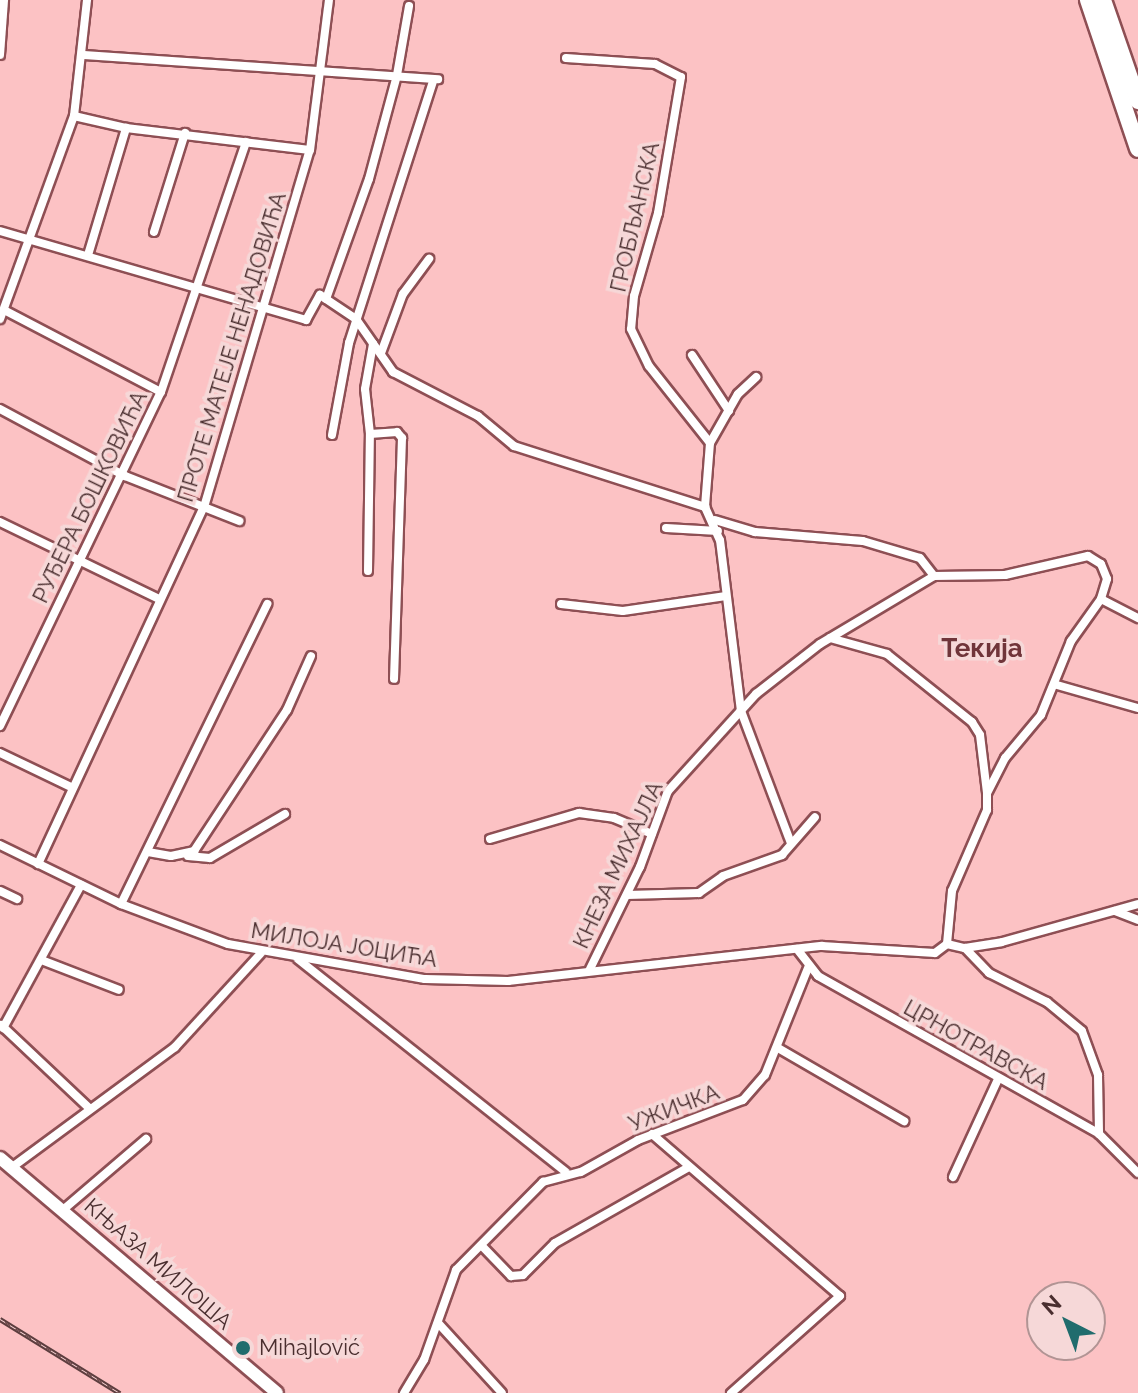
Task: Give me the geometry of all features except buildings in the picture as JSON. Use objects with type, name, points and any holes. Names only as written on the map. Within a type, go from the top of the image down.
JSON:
[{"type":"highway","points":[[1088,0],[1138,149]]},
{"type":"highway","points":[[1103,0],[1138,101]]},
{"type":"main road","name":"КЊАЗА МИЛОША","points":[[0,1158],[64,1209],[277,1393]]},
{"type":"main road","name":"КЊАЗА МИЛОША","points":[[11,1168],[30,1190],[265,1393]]},
{"type":"main road","points":[[0,1177],[11,1168]]},
{"type":"street","points":[[0,55],[4,0]]},
{"type":"street","points":[[87,0],[84,55],[74,116],[33,240],[2,315],[161,392]]},
{"type":"street","name":"ПРОТЕ МАТЕЈЕ НЕНАДОВИЋА","points":[[38,864],[71,787],[204,507],[310,150],[324,71],[329,0]]},
{"type":"street","points":[[326,299],[369,179],[397,75],[409,6]]},
{"type":"street","points":[[84,55],[436,79],[356,319],[332,435]]},
{"type":"street","name":"ГРОБЉАНСКА","points":[[566,58],[655,64],[681,77],[658,213],[634,296],[631,329],[649,366],[710,443]]},
{"type":"street","points":[[74,116],[126,128],[310,150]]},
{"type":"street","points":[[88,255],[126,128]]},
{"type":"street","points":[[154,232],[185,133]]},
{"type":"street","name":"РУЂЕРА БОШКОВИЋА","points":[[0,726],[125,476],[161,392],[246,142]]},
{"type":"street","points":[[0,231],[306,320],[318,296],[326,299],[356,319],[373,344],[407,382],[465,408],[514,446],[705,507],[715,520],[718,531],[741,711],[791,843]]},
{"type":"street","points":[[381,353],[403,294],[429,259]]},
{"type":"street","points":[[368,571],[370,434],[365,389],[373,344]]},
{"type":"street","points":[[692,355],[729,411]]},
{"type":"street","points":[[705,507],[710,443],[738,394],[756,377]]},
{"type":"street","points":[[0,409],[125,476],[239,521]]},
{"type":"street","points":[[370,434],[397,432],[402,438],[394,679]]},
{"type":"street","points":[[715,520],[755,532],[863,541],[920,558],[934,576]]},
{"type":"street","points":[[0,535],[2,524],[159,599]]},
{"type":"street","points":[[666,528],[718,531]]},
{"type":"street","name":"КНЕЗА МИХАЈЛА","points":[[589,971],[627,895],[668,791],[741,711],[829,638],[934,576],[1005,575],[1088,556],[1101,564],[1107,579],[1101,599]]},
{"type":"street","points":[[561,604],[623,611],[726,596]]},
{"type":"street","points":[[987,793],[1057,685],[1071,641],[1101,599],[1138,618]]},
{"type":"street","points":[[121,904],[267,604]]},
{"type":"street","points":[[829,638],[887,654],[972,722],[980,735],[987,810],[952,891],[947,944],[965,948],[1138,904]]},
{"type":"street","points":[[188,856],[287,710],[311,656]]},
{"type":"street","points":[[1057,685],[1138,708]]},
{"type":"street","points":[[0,753],[71,787]]},
{"type":"street","points":[[490,839],[579,813],[614,818],[652,834]]},
{"type":"street","points":[[148,852],[210,858],[285,814]]},
{"type":"street","points":[[627,895],[699,893],[723,876],[782,855],[815,817]]},
{"type":"street","name":"МИЛОЈА ЈОЦИЋА","points":[[0,845],[121,904],[261,953],[425,979],[508,981],[797,949],[861,945],[935,953],[947,944]]},
{"type":"street","points":[[81,885],[44,961],[2,1026],[89,1108]]},
{"type":"street","points":[[0,891],[17,899]]},
{"type":"street","points":[[1115,910],[1138,920]]},
{"type":"street","points":[[965,948],[989,973],[1047,1002],[1082,1031],[1098,1075],[1099,1134]]},
{"type":"street","name":"ЦРНОТРАВСКА","points":[[797,949],[808,968],[1099,1134],[1138,1173]]},
{"type":"street","points":[[11,1168],[175,1047],[261,953]]},
{"type":"street","points":[[298,958],[566,1172]]},
{"type":"street","points":[[44,961],[119,990]]},
{"type":"street","name":"УЖИЧКА","points":[[406,1392],[439,1324],[451,1279],[482,1246],[543,1182],[566,1172],[581,1172],[652,1134],[743,1100],[765,1075],[778,1048],[787,1009],[808,968]]},
{"type":"street","points":[[778,1048],[904,1121]]},
{"type":"street","points":[[953,1177],[998,1079]]},
{"type":"street","points":[[652,1134],[687,1168],[840,1296],[731,1393]]},
{"type":"street","points":[[64,1209],[146,1139]]},
{"type":"street","points":[[482,1246],[511,1276],[523,1275],[555,1243],[687,1168]]},
{"type":"street","points":[[439,1324],[502,1393]]},
{"type":"railway","points":[[0,1319],[120,1393]]},
{"type":"place","name":"Mihajlović","points":[[243,1348]]},
{"type":"district","name":"Текија","points":[[982,649]]}]
